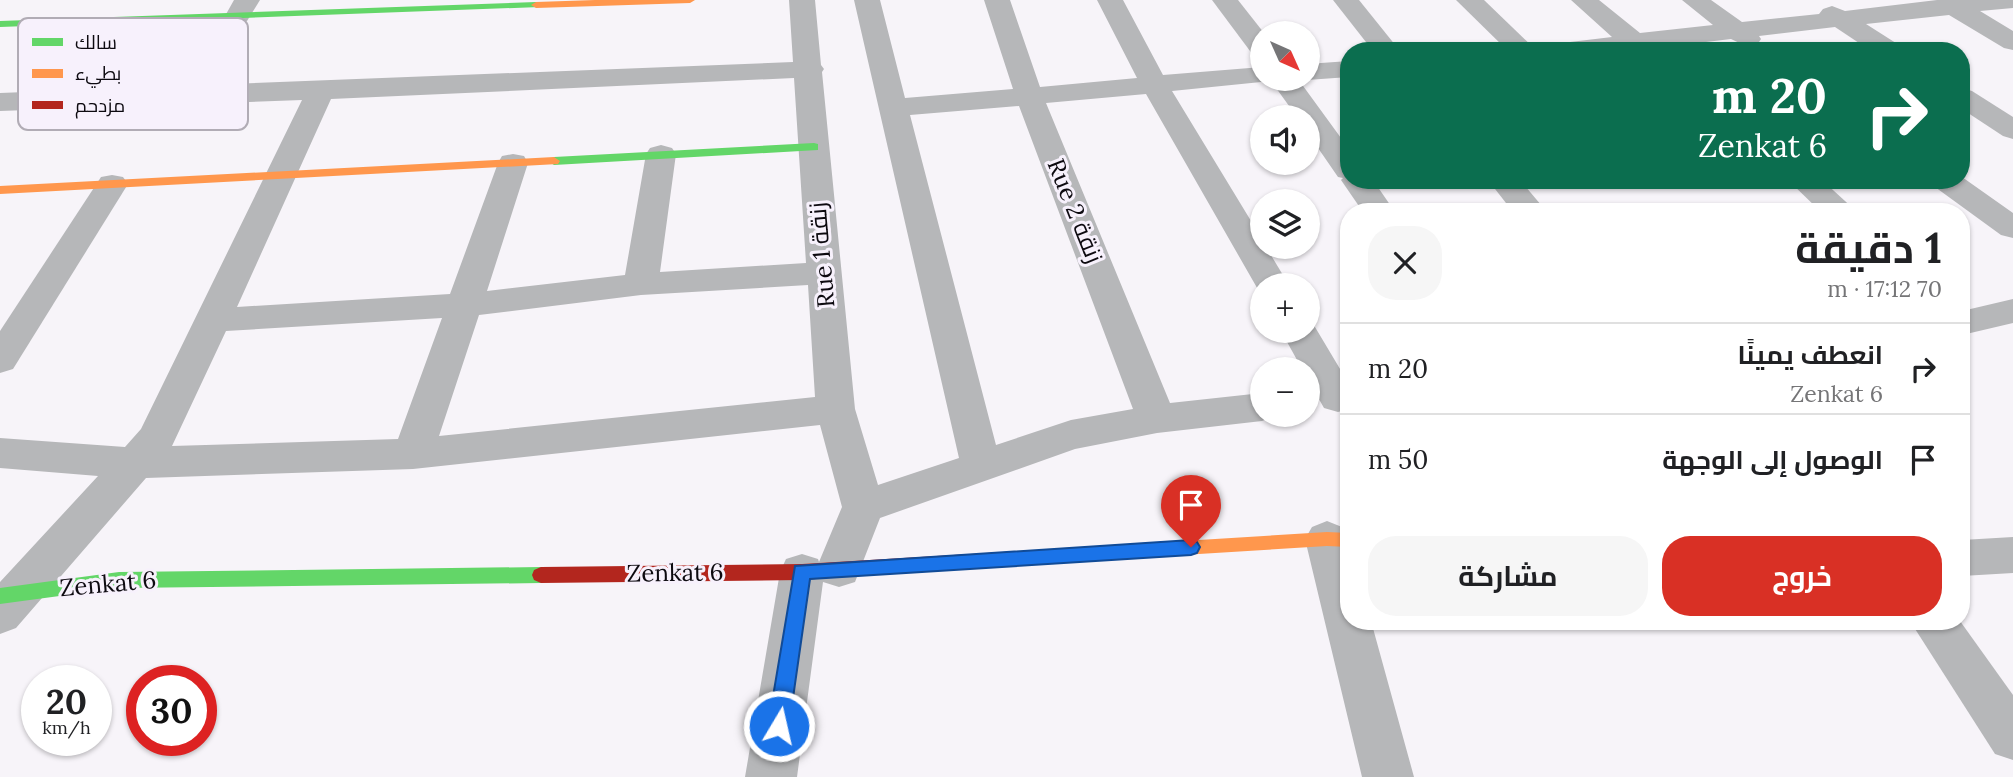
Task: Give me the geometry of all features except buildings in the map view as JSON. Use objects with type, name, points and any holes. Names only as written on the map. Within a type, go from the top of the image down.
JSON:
[{"type":"street","points":[[91,18],[243,8],[690,0]]},
{"type":"street","name":"Rue 1 زنقة","points":[[802,0],[810,69],[835,409],[863,507]]},
{"type":"street","points":[[867,0],[981,465]]},
{"type":"street","name":"Rue 2 زنقة","points":[[997,0],[1030,98],[1157,419]]},
{"type":"street","points":[[1110,0],[1154,84],[1265,273]]},
{"type":"street","points":[[1225,0],[1250,33]]},
{"type":"street","points":[[1346,0],[1380,42]]},
{"type":"street","points":[[1469,0],[1514,42]]},
{"type":"street","points":[[1584,0],[1635,42]]},
{"type":"street","points":[[1695,0],[1751,42]]},
{"type":"street","points":[[1810,0],[1875,42]]},
{"type":"street","points":[[1666,42],[1949,3],[2013,0]]},
{"type":"street","points":[[1949,3],[2013,41]]},
{"type":"street","points":[[0,24],[18,23]]},
{"type":"street","points":[[248,95],[810,69]]},
{"type":"street","points":[[1320,71],[1340,70]]},
{"type":"street","points":[[893,107],[1030,98],[1250,76]]},
{"type":"street","points":[[1293,91],[1340,157]]},
{"type":"street","points":[[6,601],[158,438],[321,92]]},
{"type":"street","points":[[1970,102],[2013,130]]},
{"type":"street","points":[[0,190],[814,147]]},
{"type":"street","points":[[641,284],[661,154]]},
{"type":"street","points":[[413,454],[513,163]]},
{"type":"street","points":[[0,360],[113,184]]},
{"type":"street","points":[[1511,189],[1523,203]]},
{"type":"street","points":[[1814,189],[1831,203]]},
{"type":"street","points":[[1959,189],[2013,228]]},
{"type":"street","points":[[215,320],[465,305],[641,284],[824,274]]},
{"type":"street","points":[[1970,317],[2013,311]]},
{"type":"street","points":[[1305,343],[1332,399]]},
{"type":"street","points":[[771,777],[820,571],[863,507],[1071,435],[1157,419],[1250,408]]},
{"type":"street","points":[[0,453],[137,463],[413,454],[835,409]]},
{"type":"street","name":"Zenkat 6","points":[[6,601],[119,580],[820,571],[1338,539]]},
{"type":"street","points":[[1970,558],[2013,555]]},
{"type":"street","points":[[1357,630],[1388,777]]},
{"type":"street","points":[[1939,630],[2013,737]]},
{"type":"traffic: fast","points":[[169,18],[536,5]]},
{"type":"traffic: fast","points":[[0,24],[18,23]]},
{"type":"traffic: fast","points":[[554,161],[814,147]]},
{"type":"traffic: fast","points":[[0,596],[119,580],[541,575]]},
{"type":"traffic: slow","points":[[536,5],[690,0]]},
{"type":"traffic: slow","points":[[0,190],[554,161]]},
{"type":"traffic: slow","points":[[970,561],[1340,540]]},
{"type":"traffic: jam","points":[[541,575],[802,572],[970,561]]},
{"type":"route","points":[[779,726],[802,572],[1191,547]]}]
